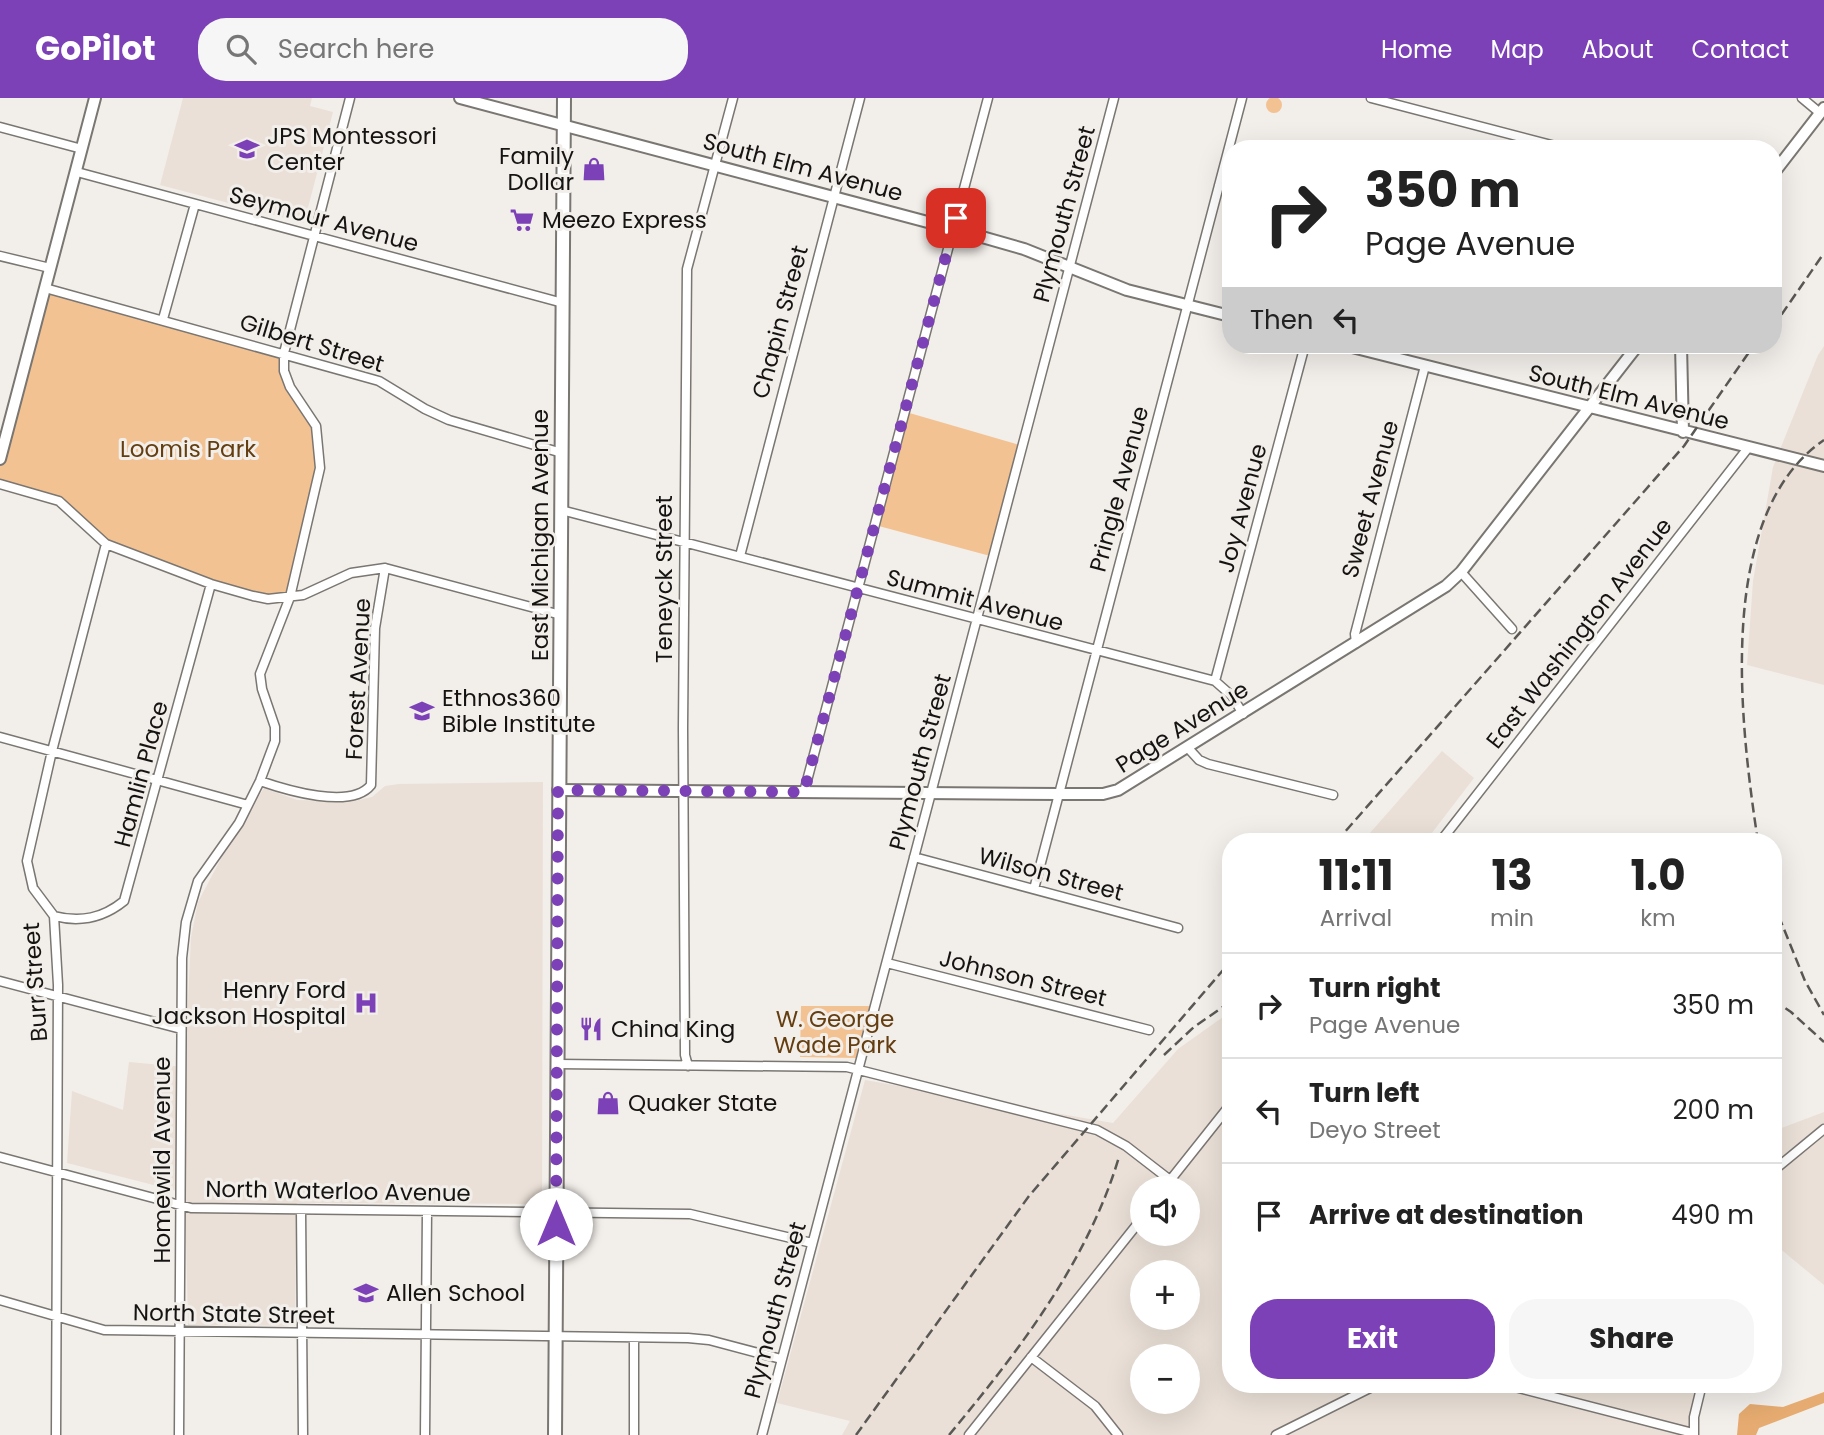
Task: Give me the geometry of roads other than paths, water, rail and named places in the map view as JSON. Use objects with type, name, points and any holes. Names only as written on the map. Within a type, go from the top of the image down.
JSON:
[{"type":"main road","name":"East Michigan Avenue","points":[[555,1435],[564,98]]},
{"type":"street","points":[[0,459],[95,98]]},
{"type":"street","name":"Homewild Avenue","points":[[179,1435],[182,958],[191,899],[198,881],[248,805],[275,741],[275,727],[261,689],[260,674],[290,597],[320,468],[316,426],[290,387],[284,371],[284,353],[350,98]]},
{"type":"street","name":"South Elm Avenue","points":[[460,98],[954,229],[1024,249],[1128,290],[1222,314]]},
{"type":"street","name":"Teneyck Street","points":[[688,1066],[685,1055],[687,269],[733,98]]},
{"type":"street","name":"Chapin Street","points":[[740,556],[860,98]]},
{"type":"street","points":[[804,792],[988,98]]},
{"type":"street","name":"Plymouth Street","points":[[762,1435],[1114,98]]},
{"type":"street","name":"Pringle Avenue","points":[[1231,140],[1242,98]]},
{"type":"street","points":[[1371,98],[1532,140]]},
{"type":"street","points":[[1782,162],[1822,110],[1802,98]]},
{"type":"street","points":[[0,127],[82,149]]},
{"type":"street","name":"Seymour Avenue","points":[[76,172],[562,303]]},
{"type":"street","name":"Pringle Avenue","points":[[1034,889],[1222,174]]},
{"type":"street","points":[[163,319],[195,204]]},
{"type":"street","points":[[0,256],[50,268]]},
{"type":"street","name":"Gilbert Street","points":[[45,288],[379,381],[425,410],[449,420],[562,453]]},
{"type":"street","name":"Joy Avenue","points":[[1215,681],[1303,354]]},
{"type":"street","name":"South Elm Avenue","points":[[1379,354],[1588,409],[1824,466]]},
{"type":"street","name":"Page Avenue","points":[[558,790],[1103,794],[1118,790],[1446,586],[1461,572],[1631,354]]},
{"type":"street","points":[[1681,354],[1684,432]]},
{"type":"street","name":"Sweet Avenue","points":[[1356,643],[1355,634],[1425,366]]},
{"type":"street","name":"East Washington Avenue","points":[[1447,833],[1748,447]]},
{"type":"street","points":[[0,484],[59,501],[106,544],[211,584],[253,596],[290,597],[351,573],[385,568],[561,615]]},
{"type":"street","name":"Summit Avenue","points":[[561,510],[1095,652],[1215,681]]},
{"type":"street","name":"Burr Street","points":[[56,1435],[58,996],[54,916],[33,888],[27,861],[51,751],[106,544]]},
{"type":"street","name":"Forest Avenue","points":[[260,781],[300,794],[358,795],[368,790],[372,779],[375,628],[385,568]]},
{"type":"street","points":[[1461,572],[1512,629]]},
{"type":"street","name":"Hamlin Place","points":[[54,916],[76,920],[101,916],[124,901],[211,584]]},
{"type":"street","points":[[1215,681],[1232,696],[1243,714]]},
{"type":"street","points":[[0,737],[248,805]]},
{"type":"street","points":[[1188,748],[1199,760],[1208,764],[1333,795]]},
{"type":"street","name":"Wilson Street","points":[[914,857],[1178,928]]},
{"type":"street","name":"Johnson Street","points":[[887,963],[1149,1030]]},
{"type":"street","points":[[0,981],[181,1029]]},
{"type":"street","points":[[557,1064],[857,1070],[1097,1130],[1126,1146],[1165,1176]]},
{"type":"street","points":[[1173,1176],[1222,1115]]},
{"type":"street","points":[[1782,1164],[1824,1129]]},
{"type":"street","name":"North Waterloo Avenue","points":[[0,1157],[181,1206],[702,1215],[812,1243]]},
{"type":"street","points":[[301,1210],[303,1435]]},
{"type":"street","points":[[425,1435],[427,1212]]},
{"type":"street","points":[[969,1435],[1130,1233]]},
{"type":"street","name":"North State Street","points":[[0,1300],[104,1330],[709,1340],[781,1359]]},
{"type":"street","points":[[634,1338],[634,1435]]},
{"type":"street","points":[[1031,1357],[1095,1406],[1118,1435]]},
{"type":"street","points":[[1276,1435],[1360,1393]]},
{"type":"street","points":[[1537,1393],[1694,1434],[1701,1393]]},
{"type":"railway","points":[[1782,314],[1824,253]]},
{"type":"railway","points":[[1344,833],[1684,446],[1748,354]]},
{"type":"railway","points":[[1757,833],[1742,685],[1743,627],[1750,571],[1764,519],[1789,474],[1824,440]]},
{"type":"railway","points":[[1782,924],[1805,981],[1824,1015]]},
{"type":"railway","points":[[856,1435],[1029,1196],[1222,971]]},
{"type":"railway","points":[[1782,1006],[1824,1042]]},
{"type":"railway","points":[[1164,1055],[1194,1027],[1222,1008]]},
{"type":"railway","points":[[949,1435],[1025,1338],[1070,1269],[1106,1195],[1119,1157]]},
{"type":"place","name":"JPS Montessori Center","points":[[247,149]]},
{"type":"place","name":"Family Dollar","points":[[594,169]]},
{"type":"place","name":"Meezo Express","points":[[522,220]]},
{"type":"place","name":"Ethnos360 Bible Institute","points":[[422,711]]},
{"type":"place","name":"Henry Ford Jackson Hospital","points":[[366,1003]]},
{"type":"place","name":"China King","points":[[591,1029]]},
{"type":"place","name":"Quaker State","points":[[608,1103]]},
{"type":"place","name":"Allen School","points":[[366,1293]]},
{"type":"park label","name":"Loomis Park","points":[[188,449]]},
{"type":"park label","name":"W. George Wade Park","points":[[835,1032]]}]
